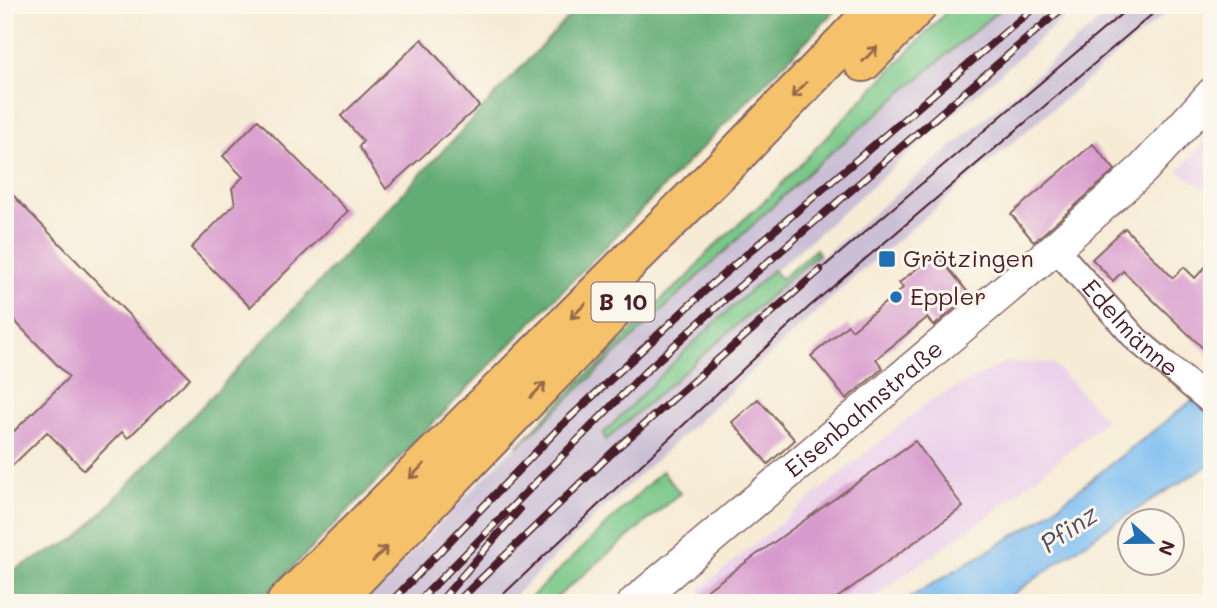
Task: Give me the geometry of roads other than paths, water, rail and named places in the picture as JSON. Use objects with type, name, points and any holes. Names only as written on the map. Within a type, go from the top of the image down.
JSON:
[{"type":"highway","name":"B 10","points":[[286,603],[731,160],[880,5]]},
{"type":"highway","name":"B 10","points":[[332,603],[647,276],[918,5]]},
{"type":"street","name":"Eisenbahnstraße","points":[[634,603],[1055,247],[1143,169],[1212,94]]},
{"type":"street","name":"Edelmänne","points":[[1055,247],[1137,341],[1203,396]]},
{"type":"water","name":"Pfinz","points":[[1212,385],[1212,463],[1142,506],[1116,506],[1116,522],[1001,603],[900,603],[1037,522]]},
{"type":"tram line","points":[[820,270],[1132,5]]},
{"type":"tram line","points":[[494,603],[809,307],[1163,5]]},
{"type":"railway","points":[[390,603],[560,427],[711,285],[1037,5]]},
{"type":"railway","points":[[417,603],[646,371],[725,299],[1066,5]]},
{"type":"railway","points":[[456,603],[617,448],[820,270]]},
{"type":"railway","points":[[439,603],[519,510]]},
{"type":"place","name":"Grötzingen","points":[[887,259]]},
{"type":"place","name":"Eppler","points":[[896,297]]}]
